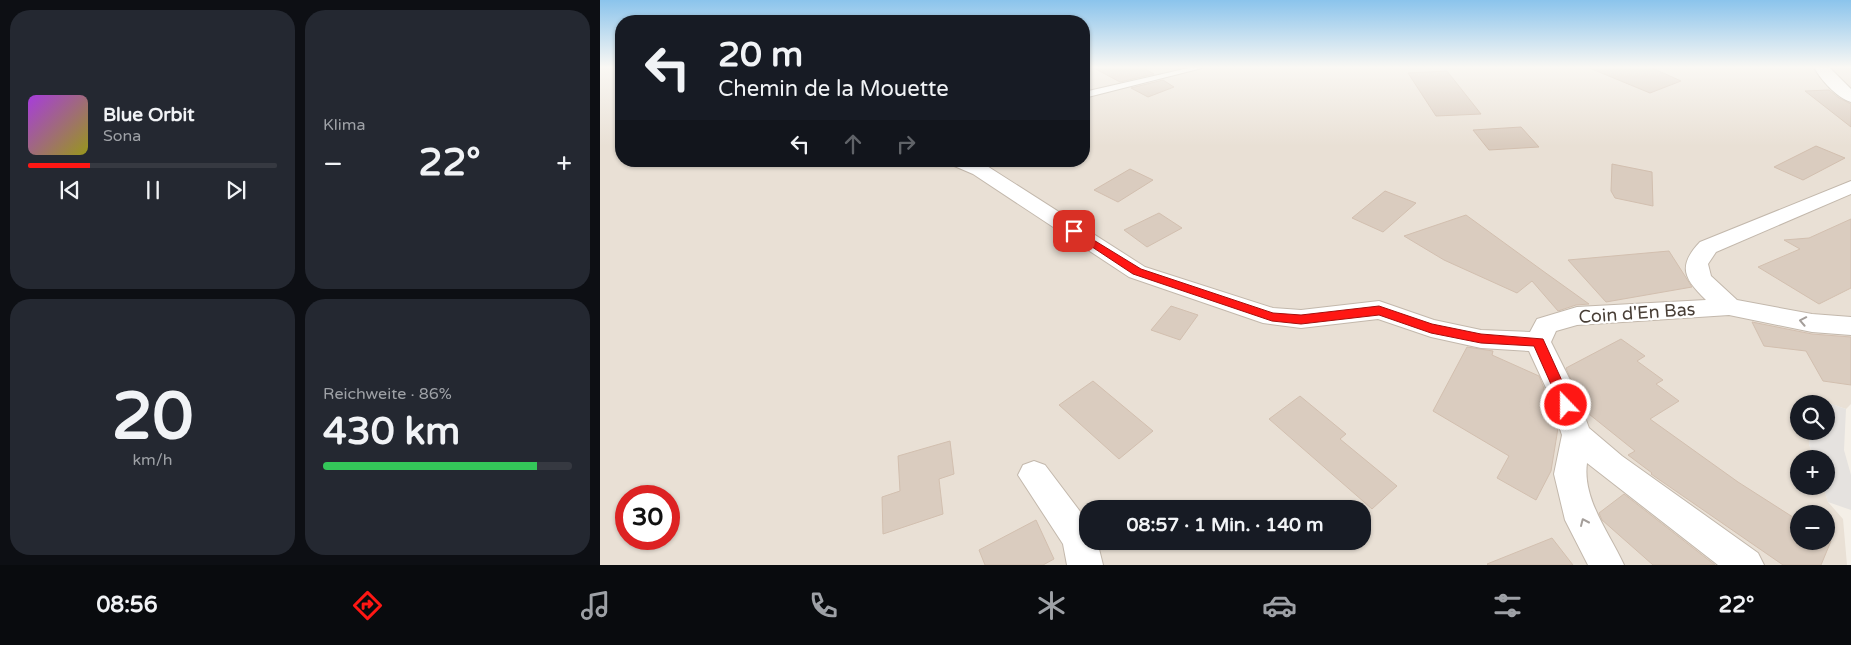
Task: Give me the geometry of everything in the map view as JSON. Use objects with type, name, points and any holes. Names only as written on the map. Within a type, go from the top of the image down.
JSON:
[{"type":"street","points":[[973,167],[1137,272],[1272,317],[1301,320],[1379,310],[1431,328],[1481,339],[1538,342],[1561,390],[1577,435],[1611,465],[1746,565]]},
{"type":"street","points":[[1729,307],[1699,278],[1695,263],[1699,255],[1708,247],[1851,187]]},
{"type":"street","name":"Coin d'En Bas","points":[[1538,342],[1546,325],[1577,316],[1729,307],[1812,323],[1851,326]]},
{"type":"street","points":[[1577,435],[1570,474],[1582,520],[1606,565]]},
{"type":"street","points":[[1034,475],[1079,538],[1085,565]]},
{"type":"shaded area","points":[[600,93],[615,93],[615,167],[1090,167],[1090,93],[1851,93],[1851,404],[1846,409],[1835,405],[1835,395],[1790,395],[1790,440],[1809,440],[1811,450],[1790,450],[1790,495],[1826,495],[1831,505],[1790,505],[1790,550],[1835,550],[1835,510],[1843,519],[1847,565],[600,565]]},
{"type":"shaded area","points":[[1835,405],[1846,409],[1844,450],[1851,475],[1851,510],[1828,502],[1826,495],[1835,495],[1835,450],[1811,450],[1809,440],[1835,440]]},
{"type":"building","points":[[1141,93],[1157,93],[1148,97]]},
{"type":"building","points":[[1421,93],[1465,93],[1481,114],[1436,116]]},
{"type":"building","points":[[1808,93],[1833,93],[1851,104],[1851,127]]},
{"type":"building","points":[[1521,127],[1539,147],[1489,150],[1473,130]]},
{"type":"building","points":[[1816,146],[1845,158],[1803,180],[1774,167]]},
{"type":"building","points":[[1612,164],[1652,172],[1653,206],[1615,198],[1611,191]]},
{"type":"building","points":[[1130,169],[1153,180],[1118,202],[1094,190]]},
{"type":"building","points":[[1385,191],[1416,203],[1383,232],[1352,218]]},
{"type":"building","points":[[1159,213],[1182,228],[1147,247],[1124,230]]},
{"type":"building","points":[[1466,215],[1589,304],[1576,305],[1558,311],[1532,281],[1517,293],[1444,260],[1404,236]]},
{"type":"building","points":[[1851,219],[1851,288],[1819,304],[1758,267],[1800,249],[1784,240],[1809,238]]},
{"type":"building","points":[[1669,251],[1692,287],[1606,302],[1568,260]]},
{"type":"building","points":[[1171,306],[1198,315],[1180,340],[1151,330]]},
{"type":"building","points":[[1752,322],[1812,334],[1851,337],[1851,385],[1823,381],[1806,351],[1764,346]]},
{"type":"building","points":[[1621,339],[1645,356],[1637,361],[1663,380],[1656,384],[1679,401],[1650,419],[1738,482],[1790,515],[1790,550],[1827,550],[1821,565],[1783,565],[1651,474],[1628,455],[1635,451],[1584,410],[1566,368]]},
{"type":"building","points":[[1467,347],[1493,351],[1492,355],[1539,376],[1558,428],[1551,471],[1536,500],[1497,478],[1509,456],[1433,411]]},
{"type":"building","points":[[1093,381],[1153,431],[1119,459],[1059,405]]},
{"type":"building","points":[[1300,396],[1346,434],[1340,439],[1397,486],[1372,509],[1371,500],[1362,500],[1269,419]]},
{"type":"building","points":[[950,441],[954,474],[939,479],[943,514],[883,534],[882,497],[900,491],[898,456]]},
{"type":"building","points":[[1624,494],[1715,565],[1653,565],[1602,520],[1599,513]]},
{"type":"building","points":[[1036,520],[1054,559],[1043,565],[985,565],[979,550]]},
{"type":"building","points":[[1552,538],[1573,565],[1487,564]]},
{"type":"route","points":[[1074,231],[1137,272],[1272,317],[1301,320],[1379,310],[1431,328],[1481,339],[1538,342],[1561,390],[1566,405]]}]
